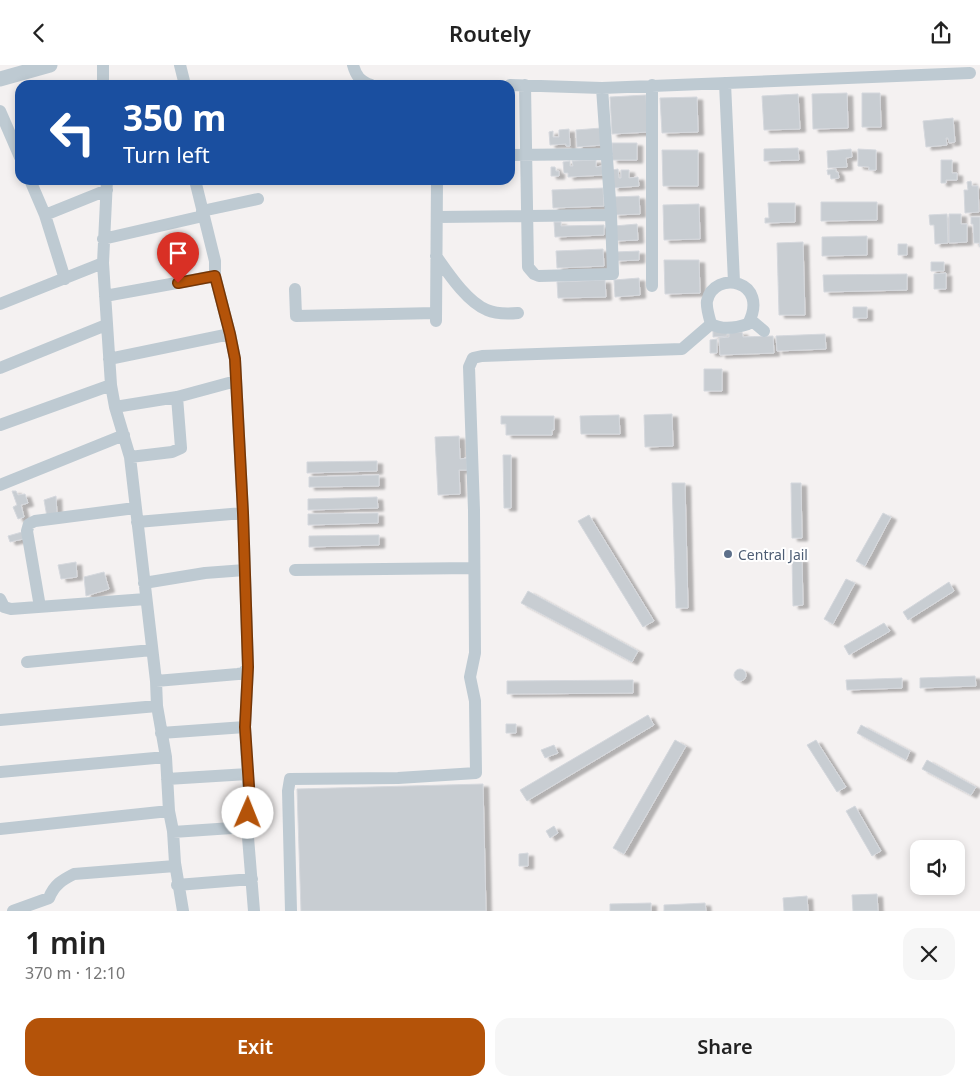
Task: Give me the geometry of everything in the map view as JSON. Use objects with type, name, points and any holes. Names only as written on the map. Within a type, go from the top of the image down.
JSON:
[{"type":"street","points":[[1,75],[50,65]]},
{"type":"street","points":[[103,65],[103,80]]},
{"type":"street","points":[[180,65],[184,80]]},
{"type":"street","points":[[353,65],[356,76],[362,80]]},
{"type":"street","points":[[515,85],[602,88],[970,73]]},
{"type":"street","points":[[725,83],[734,282]]},
{"type":"street","points":[[525,85],[528,267],[534,274],[539,276],[613,274],[602,88]]},
{"type":"street","points":[[652,85],[652,286]]},
{"type":"street","points":[[0,111],[15,146]]},
{"type":"street","points":[[515,155],[607,154]]},
{"type":"street","points":[[32,185],[45,215],[65,279]]},
{"type":"street","points":[[45,215],[107,185]]},
{"type":"street","points":[[107,185],[103,263],[111,385],[115,407],[130,457],[161,733],[166,757],[175,866],[183,911]]},
{"type":"street","points":[[196,185],[215,261],[215,276],[235,359],[248,667],[245,727],[250,801],[247,827],[254,911]]},
{"type":"street","points":[[295,289],[296,316],[436,317],[437,185]]},
{"type":"street","points":[[103,239],[258,199]]},
{"type":"street","points":[[436,217],[611,215]]},
{"type":"street","points":[[436,256],[458,285],[485,310],[499,313],[518,313]]},
{"type":"street","points":[[0,304],[103,263]]},
{"type":"street","points":[[105,296],[215,276]]},
{"type":"street","points":[[734,282],[744,287],[752,295],[754,303],[753,314],[748,325],[727,328],[711,324],[707,301],[714,288],[725,283],[734,282]]},
{"type":"street","points":[[751,319],[764,331]]},
{"type":"street","points":[[291,911],[288,791],[290,779],[398,778],[476,773],[476,701],[470,677],[475,653],[469,367],[473,358],[482,355],[682,349],[711,324]]},
{"type":"street","points":[[0,368],[106,325]]},
{"type":"street","points":[[110,359],[230,334]]},
{"type":"street","points":[[115,407],[177,397],[236,381]]},
{"type":"street","points":[[0,425],[111,385]]},
{"type":"street","points":[[130,457],[172,452],[181,448],[177,397]]},
{"type":"street","points":[[0,485],[124,435]]},
{"type":"street","points":[[40,607],[27,531],[29,524],[34,521],[135,509]]},
{"type":"street","points":[[137,522],[243,513]]},
{"type":"street","points":[[294,570],[474,568]]},
{"type":"street","points":[[144,583],[205,573],[245,570]]},
{"type":"street","points":[[0,599],[7,609],[146,599]]},
{"type":"street","points":[[27,662],[152,650]]},
{"type":"street","points":[[156,681],[238,674],[243,673],[248,667]]},
{"type":"street","points":[[0,720],[158,706]]},
{"type":"street","points":[[161,733],[245,727]]},
{"type":"street","points":[[0,772],[166,757]]},
{"type":"street","points":[[167,779],[248,774]]},
{"type":"street","points":[[0,829],[169,811]]},
{"type":"street","points":[[173,832],[247,827]]},
{"type":"street","points":[[13,911],[49,898],[53,888],[62,880],[74,875],[175,866]]},
{"type":"street","points":[[178,885],[252,879]]},
{"type":"street","points":[[46,899],[51,911]]},
{"type":"building","points":[[847,93],[848,128],[813,129],[812,94]]},
{"type":"building","points":[[862,93],[880,93],[881,127],[862,127]]},
{"type":"building","points":[[798,94],[800,129],[764,130],[762,96]]},
{"type":"building","points":[[646,95],[648,132],[612,134],[610,97]]},
{"type":"building","points":[[697,97],[698,132],[662,133],[660,98]]},
{"type":"building","points":[[953,118],[955,142],[949,143],[948,138],[946,138],[947,145],[926,147],[923,121]]},
{"type":"building","points":[[601,128],[602,145],[577,147],[576,130]]},
{"type":"building","points":[[569,129],[570,146],[566,146],[566,144],[550,145],[549,132],[553,131],[553,137],[559,137],[559,130]]},
{"type":"building","points":[[612,143],[637,143],[637,160],[612,160]]},
{"type":"building","points":[[798,148],[799,160],[764,161],[764,149]]},
{"type":"building","points":[[851,149],[852,157],[846,158],[847,167],[828,168],[827,151]]},
{"type":"building","points":[[858,149],[876,150],[876,170],[869,170],[869,167],[858,166]]},
{"type":"building","points":[[662,150],[698,150],[698,186],[663,186]]},
{"type":"building","points":[[596,160],[596,167],[602,166],[603,175],[568,177],[568,173],[564,173],[563,162],[570,161],[570,166],[573,166],[572,161]]},
{"type":"building","points":[[941,160],[952,160],[952,173],[957,173],[957,180],[946,180],[946,183],[941,183]]},
{"type":"building","points":[[551,167],[555,167],[556,171],[559,171],[559,176],[551,176]]},
{"type":"building","points":[[618,169],[619,178],[621,178],[621,170],[629,170],[629,178],[638,177],[639,186],[613,188],[612,170]]},
{"type":"building","points":[[836,169],[839,178],[831,179],[827,170]]},
{"type":"building","points":[[971,181],[972,186],[978,186],[979,212],[965,213],[964,190],[968,190],[967,182]]},
{"type":"building","points":[[603,188],[604,206],[553,208],[552,190]]},
{"type":"building","points":[[639,196],[640,214],[614,215],[613,197]]},
{"type":"building","points":[[821,202],[877,202],[877,220],[821,221]]},
{"type":"building","points":[[768,203],[795,203],[795,222],[765,223],[765,218],[769,218]]},
{"type":"building","points":[[699,204],[700,239],[664,240],[663,205]]},
{"type":"building","points":[[947,214],[948,243],[935,244],[934,225],[930,225],[929,215]]},
{"type":"building","points":[[949,214],[961,214],[961,224],[967,224],[967,242],[949,243]]},
{"type":"building","points":[[971,217],[980,217],[980,243],[974,243]]},
{"type":"building","points":[[554,222],[561,222],[561,226],[604,225],[604,235],[555,237]]},
{"type":"building","points":[[637,224],[638,240],[614,241],[614,226]]},
{"type":"building","points":[[867,236],[867,255],[822,256],[822,237]]},
{"type":"building","points":[[803,242],[805,315],[779,315],[777,243]]},
{"type":"building","points":[[898,244],[907,244],[907,255],[898,255]]},
{"type":"building","points":[[603,249],[604,266],[557,268],[556,251]]},
{"type":"building","points":[[639,251],[639,260],[615,261],[615,252]]},
{"type":"building","points":[[664,260],[699,260],[700,293],[665,294]]},
{"type":"building","points":[[931,262],[944,262],[944,271],[931,271]]},
{"type":"building","points":[[946,273],[946,289],[934,289],[934,274]]},
{"type":"building","points":[[907,274],[907,290],[824,292],[823,275]]},
{"type":"building","points":[[639,278],[640,295],[615,297],[614,280]]},
{"type":"building","points":[[605,280],[606,297],[558,298],[557,282]]},
{"type":"building","points":[[853,307],[867,307],[867,318],[853,318]]},
{"type":"building","points":[[713,331],[727,331],[727,336],[713,337]]},
{"type":"building","points":[[742,332],[743,337],[773,336],[774,353],[720,355],[719,338],[729,337],[729,333]]},
{"type":"building","points":[[825,334],[826,349],[777,351],[776,336]]},
{"type":"building","points":[[717,339],[717,353],[710,353],[710,340]]},
{"type":"building","points":[[704,369],[722,369],[722,391],[704,391]]},
{"type":"building","points":[[672,414],[673,446],[645,447],[644,415]]},
{"type":"building","points":[[619,415],[620,434],[581,434],[580,416]]},
{"type":"building","points":[[501,416],[554,416],[554,430],[552,430],[552,435],[506,435],[506,424],[501,424]]},
{"type":"building","points":[[459,436],[460,459],[467,458],[467,470],[459,470],[460,494],[438,495],[435,437]]},
{"type":"building","points":[[503,455],[511,455],[511,508],[504,508]]},
{"type":"building","points":[[377,461],[377,471],[307,473],[307,462]]},
{"type":"building","points":[[379,475],[379,486],[309,487],[309,477]]},
{"type":"building","points":[[672,483],[685,483],[688,608],[676,608]]},
{"type":"building","points":[[791,483],[801,483],[802,538],[792,538]]},
{"type":"building","points":[[12,491],[16,491],[18,495],[25,494],[28,503],[21,505],[24,517],[18,519],[13,507],[17,505]]},
{"type":"building","points":[[56,496],[57,515],[47,517],[44,500]]},
{"type":"building","points":[[377,497],[378,508],[308,510],[308,499]]},
{"type":"building","points":[[378,513],[378,523],[308,525],[308,514]]},
{"type":"building","points":[[883,513],[891,517],[865,566],[856,561]]},
{"type":"building","points":[[589,515],[654,621],[643,627],[578,521]]},
{"type":"building","points":[[22,532],[23,539],[10,542],[8,536]]},
{"type":"building","points":[[379,535],[379,545],[309,547],[309,536]]},
{"type":"building","points":[[792,559],[802,559],[803,605],[793,606]]},
{"type":"building","points":[[76,562],[77,577],[61,579],[58,565]]},
{"type":"building","points":[[104,572],[109,589],[86,596],[84,577]]},
{"type":"building","points":[[846,579],[855,583],[833,624],[824,619]]},
{"type":"building","points":[[949,582],[954,591],[908,620],[903,612]]},
{"type":"building","points":[[528,591],[638,651],[632,662],[521,603]]},
{"type":"building","points":[[884,623],[890,631],[849,655],[844,646]]},
{"type":"building","points":[[742,669],[745,670],[745,680],[738,681],[735,680],[734,673],[735,670]]},
{"type":"building","points":[[975,676],[976,686],[920,688],[920,678]]},
{"type":"building","points":[[902,678],[902,688],[847,690],[846,680]]},
{"type":"building","points":[[633,680],[633,693],[507,694],[507,681]]},
{"type":"building","points":[[648,715],[654,725],[527,801],[520,790]]},
{"type":"building","points":[[506,724],[516,724],[516,733],[506,733]]},
{"type":"building","points":[[861,725],[910,751],[906,760],[857,733]]},
{"type":"building","points":[[675,740],[686,746],[624,854],[613,848]]},
{"type":"building","points":[[816,740],[846,787],[837,792],[807,745]]},
{"type":"building","points":[[554,745],[558,753],[545,758],[541,750]]},
{"type":"building","points":[[927,760],[976,787],[971,795],[922,769]]},
{"type":"building","points":[[483,784],[486,911],[301,911],[297,789]]},
{"type":"building","points":[[855,806],[881,851],[872,856],[846,811]]},
{"type":"building","points":[[554,826],[558,833],[550,838],[546,831]]},
{"type":"building","points":[[528,853],[528,866],[519,866],[519,854]]},
{"type":"building","points":[[877,894],[878,911],[853,911],[852,895]]},
{"type":"building","points":[[807,896],[808,911],[784,911],[783,898]]},
{"type":"building","points":[[651,903],[651,911],[610,911],[610,904]]},
{"type":"building","points":[[705,903],[706,911],[664,911],[664,905]]},
{"type":"place","name":"Central Jail","points":[[728,554]]},
{"type":"route","points":[[178,283],[215,276],[235,359],[248,667],[245,727],[250,801],[248,813]]}]
